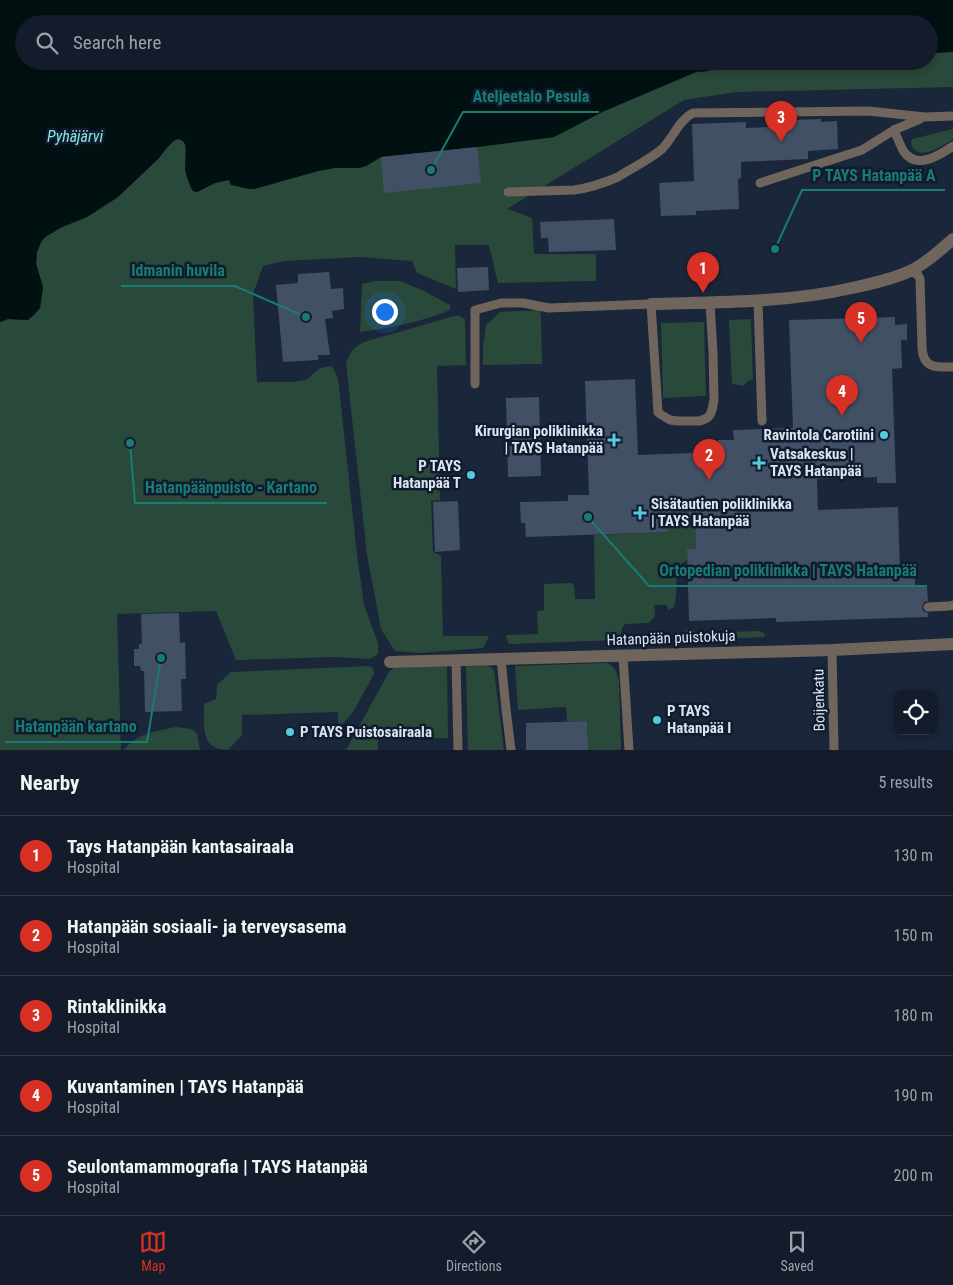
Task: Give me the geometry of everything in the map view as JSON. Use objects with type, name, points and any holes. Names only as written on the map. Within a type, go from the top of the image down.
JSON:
[{"type":"street","points":[[651,304],[758,301],[829,293],[872,284],[911,271],[953,239]]},
{"type":"street","name":"Hatanpään puistokuja","points":[[390,662],[832,650],[953,644]]},
{"type":"lane","points":[[508,192],[574,190],[610,181],[660,150],[668,143],[686,118],[693,113],[868,111],[926,117],[953,116]]},
{"type":"lane","points":[[760,183],[862,150],[894,130],[912,121],[926,117]]},
{"type":"lane","points":[[894,130],[904,152],[917,160],[934,158],[953,146]]},
{"type":"lane","points":[[911,271],[918,275],[920,279],[923,357],[934,367],[953,367]]},
{"type":"lane","points":[[758,301],[762,421]]},
{"type":"lane","points":[[475,384],[475,310],[500,303],[523,303],[548,308],[651,304],[657,408],[660,414],[670,420],[704,420],[710,415],[714,400],[710,303]]},
{"type":"lane","points":[[928,606],[953,605]]},
{"type":"lane","name":"Boijenkatu","points":[[832,650],[834,750]]},
{"type":"lane","points":[[623,656],[629,750]]},
{"type":"lane","points":[[501,659],[511,750]]},
{"type":"lane","points":[[456,660],[458,750]]},
{"type":"green space","points":[[953,52],[953,87],[736,92],[684,100],[507,209],[532,218],[534,254],[596,254],[596,281],[498,283],[489,245],[455,245],[456,289],[417,273],[412,261],[360,257],[284,261],[263,266],[253,294],[257,382],[306,380],[320,368],[332,366],[338,378],[364,605],[378,643],[378,654],[370,659],[335,657],[236,660],[216,611],[117,614],[121,750],[0,750],[0,322],[8,319],[28,320],[40,308],[43,287],[36,264],[37,252],[45,237],[62,227],[87,217],[118,197],[159,158],[173,141],[179,139],[185,144],[186,176],[193,191],[197,192],[215,183],[228,180],[230,183],[254,189],[318,171],[366,166],[381,157],[554,137],[602,112],[696,72],[714,70],[938,70],[938,53]]},
{"type":"green space","points":[[953,129],[953,139],[930,152],[918,152],[911,143],[912,139]]},
{"type":"green space","points":[[375,281],[400,281],[450,305],[450,310],[405,324],[360,332],[362,284]]},
{"type":"green space","points":[[540,310],[542,364],[483,365],[486,325],[500,312]]},
{"type":"green space","points":[[458,315],[465,319],[466,365],[437,366],[440,500],[431,501],[433,552],[441,556],[443,636],[489,636],[483,648],[421,653],[395,651],[381,629],[367,555],[346,363],[354,349],[367,341]]},
{"type":"green space","points":[[751,319],[753,380],[748,381],[743,386],[732,384],[729,320]]},
{"type":"green space","points":[[704,322],[706,396],[663,398],[661,323]]},
{"type":"green space","points":[[695,524],[696,549],[687,549],[687,560],[677,570],[674,607],[668,610],[667,605],[654,605],[655,616],[649,623],[625,624],[622,628],[621,638],[618,640],[508,643],[506,635],[538,634],[537,611],[544,610],[544,584],[571,583],[574,585],[575,599],[595,599],[594,535],[668,532],[668,525]]},
{"type":"green space","points":[[686,630],[693,630],[699,633],[758,631],[765,635],[764,637],[697,640],[686,637]]},
{"type":"green space","points":[[607,663],[615,670],[619,681],[621,750],[588,750],[587,721],[567,721],[566,707],[518,710],[515,666]]},
{"type":"green space","points":[[466,665],[485,665],[494,670],[504,750],[468,750]]},
{"type":"green space","points":[[369,666],[373,668],[374,674],[352,714],[338,728],[338,712],[242,715],[242,735],[228,750],[212,746],[208,741],[204,728],[204,704],[216,699],[217,685],[231,672]]},
{"type":"green space","points":[[447,666],[448,738],[378,739],[378,750],[346,750],[389,672],[394,668]]},
{"type":"green space","points":[[176,727],[191,729],[197,733],[200,750],[124,750],[141,736]]},
{"type":"water","name":"Pyhäjärvi","points":[[0,0],[953,0],[953,52],[938,53],[938,15],[15,15],[15,70],[708,70],[696,72],[602,112],[554,137],[381,157],[360,168],[334,168],[318,171],[254,189],[231,185],[228,180],[215,183],[197,192],[193,191],[185,170],[185,144],[179,139],[175,140],[118,197],[87,217],[62,227],[45,237],[37,252],[36,264],[43,287],[40,308],[28,320],[8,319],[0,322]]},
{"type":"building","points":[[821,119],[821,122],[837,121],[838,149],[808,151],[808,159],[741,162],[741,178],[738,179],[739,209],[696,211],[696,215],[661,216],[659,183],[694,181],[692,124],[746,122],[746,128],[793,126],[793,120]]},
{"type":"building","points":[[477,147],[481,183],[384,193],[381,157]]},
{"type":"building","points":[[614,219],[616,250],[549,252],[548,238],[541,238],[540,222]]},
{"type":"building","points":[[488,267],[489,290],[458,292],[457,268]]},
{"type":"building","points":[[329,272],[331,289],[343,288],[344,309],[332,311],[333,318],[325,319],[330,355],[318,355],[318,360],[283,362],[276,285],[298,283],[298,274]]},
{"type":"building","points":[[895,317],[895,325],[907,324],[907,340],[901,340],[902,368],[892,369],[896,483],[877,483],[877,477],[817,479],[818,510],[898,507],[900,571],[915,570],[915,586],[927,586],[928,601],[924,602],[922,607],[923,611],[928,613],[928,617],[776,622],[776,618],[689,621],[687,549],[696,549],[695,524],[668,525],[668,532],[526,537],[525,523],[521,523],[520,502],[568,501],[568,495],[589,495],[585,381],[635,379],[638,455],[718,452],[718,440],[734,440],[733,430],[793,428],[789,320]]},
{"type":"building","points":[[539,397],[541,476],[508,477],[506,398]]},
{"type":"building","points":[[458,501],[460,550],[435,552],[433,502]]},
{"type":"building","points":[[179,613],[180,643],[185,642],[186,679],[181,679],[182,711],[145,712],[144,671],[141,671],[140,666],[134,666],[134,649],[139,649],[139,644],[142,644],[141,614]]},
{"type":"building","points":[[587,721],[588,750],[526,750],[526,723]]},
{"type":"place","name":"Rintaklinikka","points":[[781,142]]},
{"type":"place","name":"Ateljeetalo Pesula","points":[[431,170]]},
{"type":"place","name":"P TAYS Hatanpää A","points":[[775,249]]},
{"type":"place","name":"Tays Hatanpään kantasairaala","points":[[703,293]]},
{"type":"place","name":"Idmanin huvila","points":[[306,317]]},
{"type":"place","name":"Seulontamammografia | TAYS Hatanpää","points":[[861,343]]},
{"type":"place","name":"Kuvantaminen | TAYS Hatanpää","points":[[842,416]]},
{"type":"place","name":"Ravintola Carotiini","points":[[884,435]]},
{"type":"place","name":"Kirurgian poliklinikka | TAYS Hatanpää","points":[[614,440]]},
{"type":"place","name":"Hatanpäänpuisto - Kartano","points":[[130,443]]},
{"type":"place","name":"Vatsakeskus | TAYS Hatanpää","points":[[759,463]]},
{"type":"place","name":"P TAYS Hatanpää T","points":[[471,475]]},
{"type":"place","name":"Hatanpään sosiaali- ja terveysasema","points":[[709,480]]},
{"type":"place","name":"Sisätautien poliklinikka | TAYS Hatanpää","points":[[640,513]]},
{"type":"place","name":"Ortopedian poliklinikka | TAYS Hatanpää","points":[[588,517]]},
{"type":"place","name":"Hatanpään kartano","points":[[161,658]]},
{"type":"place","name":"P TAYS Hatanpää I","points":[[657,720]]},
{"type":"place","name":"P TAYS Puistosairaala","points":[[290,732]]}]
